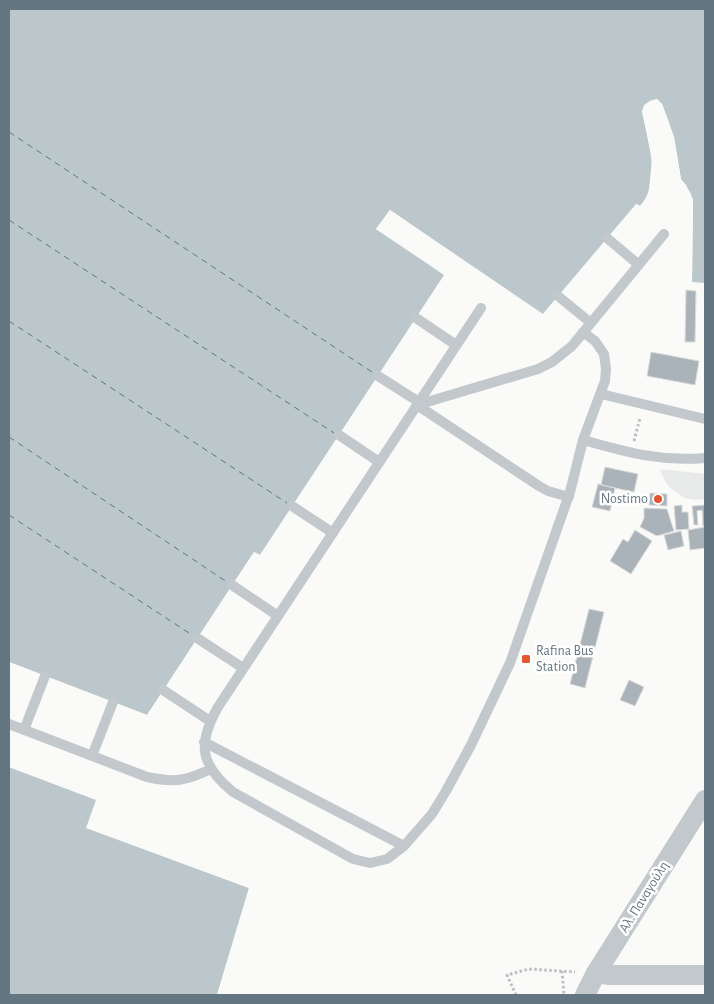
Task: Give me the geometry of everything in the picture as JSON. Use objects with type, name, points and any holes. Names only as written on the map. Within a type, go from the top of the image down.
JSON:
[{"type":"street","name":"Αλ. Παναγούλη","points":[[585,995],[596,973],[705,800]]},
{"type":"street","points":[[596,973],[608,975],[705,974]]},
{"type":"lane","points":[[418,404],[538,368],[562,355],[591,323],[664,234]]},
{"type":"lane","points":[[607,238],[639,264]]},
{"type":"lane","points":[[558,296],[591,323]]},
{"type":"lane","points":[[481,308],[243,668],[210,721],[204,742],[205,755],[211,770],[220,782],[233,792],[353,859],[370,863],[387,858],[404,846],[432,814],[500,687],[522,634],[569,497],[583,440],[606,382],[604,354],[595,341],[583,332]]},
{"type":"lane","points":[[416,318],[456,345]]},
{"type":"lane","points":[[378,376],[539,486],[548,491],[569,497]]},
{"type":"lane","points":[[601,394],[705,419]]},
{"type":"lane","points":[[339,436],[379,462]]},
{"type":"lane","points":[[583,440],[631,454],[663,459],[705,458]]},
{"type":"lane","points":[[292,506],[332,533]]},
{"type":"lane","points":[[232,586],[278,616]]},
{"type":"lane","points":[[197,638],[243,668]]},
{"type":"lane","points":[[24,730],[45,676]]},
{"type":"lane","points":[[163,690],[210,721]]},
{"type":"lane","points":[[92,756],[113,702]]},
{"type":"lane","points":[[9,724],[147,777],[168,781],[192,778],[211,770]]},
{"type":"lane","points":[[204,742],[404,846]]},
{"type":"path","points":[[631,454],[643,404]]},
{"type":"path","points":[[516,995],[507,975],[529,969],[562,972],[564,995]]},
{"type":"shaded area","points":[[9,9],[705,9],[705,283],[692,283],[693,200],[681,179],[674,137],[662,104],[657,99],[650,101],[642,111],[652,160],[652,173],[647,196],[640,206],[636,204],[542,315],[390,210],[376,229],[445,275],[260,555],[254,552],[147,715],[9,662]]},
{"type":"shaded area","points":[[660,469],[705,474],[705,499],[685,498],[677,493],[668,486]]},
{"type":"shaded area","points":[[9,767],[97,800],[87,828],[249,888],[217,995],[9,995]]},
{"type":"pier","points":[[657,99],[662,104],[674,137],[681,179],[693,200],[692,282],[705,283],[705,286],[691,285],[689,283],[690,200],[688,193],[679,180],[672,137],[660,106],[656,102],[646,106],[644,111],[655,160],[650,199],[642,209],[637,207],[543,317],[390,214],[379,228],[446,273],[447,276],[262,557],[255,556],[149,716],[146,717],[9,665],[9,662],[147,715],[254,552],[260,555],[444,275],[376,229],[390,210],[543,314],[637,204],[640,206],[648,198],[652,160],[642,111],[644,105]]},
{"type":"pier","points":[[705,344],[704,398],[701,398],[703,346]]},
{"type":"pier","points":[[9,764],[98,798],[99,800],[90,826],[251,886],[219,995],[217,995],[249,888],[86,828],[96,800],[9,767]]},
{"type":"building","points":[[686,290],[696,291],[695,342],[685,342]]},
{"type":"building","points":[[651,352],[699,361],[695,385],[647,376]]},
{"type":"building","points":[[605,467],[638,474],[634,492],[601,485]]},
{"type":"building","points":[[598,484],[615,488],[610,511],[592,507]]},
{"type":"building","name":"Nostimo","points":[[650,493],[667,494],[667,506],[649,505]]},
{"type":"building","points":[[682,505],[682,512],[688,512],[689,529],[676,530],[674,506]]},
{"type":"building","points":[[705,505],[705,526],[703,527],[702,510],[697,511],[698,525],[694,525],[692,506]]},
{"type":"building","points":[[644,508],[667,509],[674,531],[657,536],[640,527],[644,518]]},
{"type":"building","points":[[705,527],[705,548],[690,550],[688,530]]},
{"type":"building","points":[[635,530],[652,541],[631,574],[610,561],[623,539],[628,542]]},
{"type":"building","points":[[681,531],[684,546],[668,550],[664,535]]},
{"type":"building","points":[[589,609],[604,612],[585,688],[570,684]]},
{"type":"building","points":[[629,680],[644,687],[635,706],[620,700]]},
{"type":"ferry route","points":[[9,132],[375,374]]},
{"type":"ferry route","points":[[9,220],[334,433]]},
{"type":"ferry route","points":[[9,321],[287,503]]},
{"type":"ferry route","points":[[9,437],[227,582]]},
{"type":"ferry route","points":[[9,515],[192,635]]},
{"type":"place","name":"Nostimo","points":[[658,499]]},
{"type":"place","name":"Rafina Bus Station","points":[[526,659]]}]
